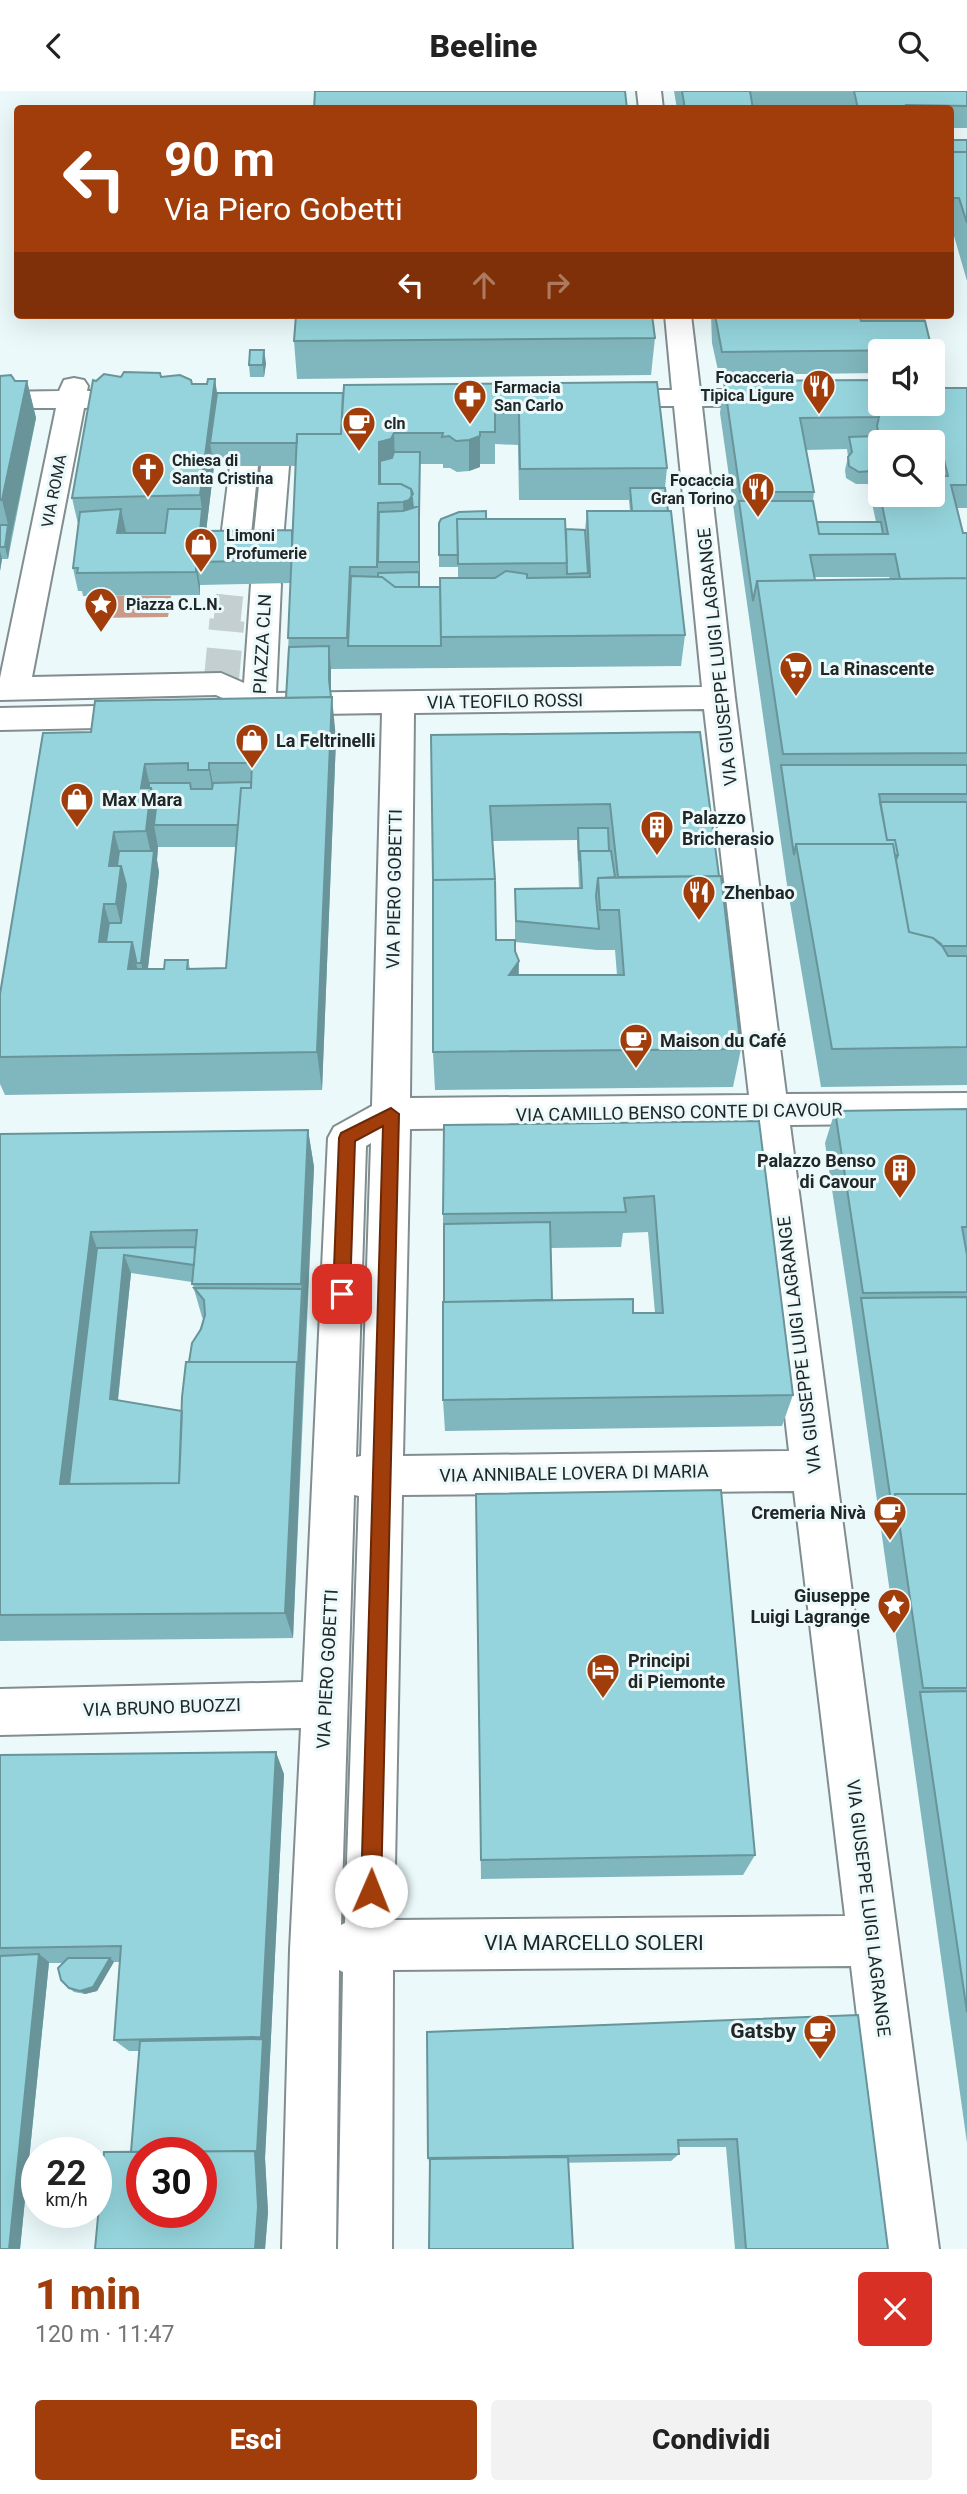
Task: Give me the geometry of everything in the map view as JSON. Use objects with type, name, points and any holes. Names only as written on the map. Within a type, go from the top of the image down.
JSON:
[{"type":"street","name":"VIA GIUSEPPE LUIGI LAGRANGE","points":[[679,319],[690,398],[719,698],[772,1111],[813,1471],[912,2249]]},
{"type":"street","points":[[0,400],[73,393],[168,399]]},
{"type":"street","name":"VIA ROMA","points":[[7,689],[33,596],[73,393]]},
{"type":"street","points":[[580,398],[868,398]]},
{"type":"street","points":[[234,554],[244,466]]},
{"type":"street","points":[[267,553],[275,466]]},
{"type":"street","name":"PIAZZA CLN","points":[[266,584],[274,704]]},
{"type":"street","points":[[7,689],[222,684],[274,704]]},
{"type":"street","name":"VIA TEOFILO ROSSI","points":[[214,715],[274,704],[719,698]]},
{"type":"street","name":"VIA PIERO GOBETTI","points":[[309,2249],[315,1950],[347,1138],[391,1095],[398,702]]},
{"type":"street","points":[[0,719],[174,716]]},
{"type":"street","points":[[365,2249],[369,1946],[391,1095]]},
{"type":"street","name":"VIA CAMILLO BENSO CONTE DI CAVOUR","points":[[391,1095],[772,1111],[967,1108]]},
{"type":"street","name":"VIA ANNIBALE LOVERA DI MARIA","points":[[335,1477],[813,1471]]},
{"type":"street","name":"VIA BRUNO BUOZZI","points":[[0,1712],[325,1704]]},
{"type":"street","name":"VIA MARCELLO SOLERI","points":[[315,1950],[369,1946],[874,1941]]},
{"type":"shaded area","points":[[98,596],[171,596],[168,617],[95,618]]},
{"type":"building","points":[[315,91],[625,91],[627,105],[314,105]]},
{"type":"building","points":[[682,91],[750,91],[752,105],[684,105]]},
{"type":"building","points":[[854,91],[967,91],[967,106],[857,105]]},
{"type":"building","points":[[954,140],[967,140],[967,152],[954,152]]},
{"type":"building","points":[[954,152],[967,152],[967,223],[959,198],[954,198]]},
{"type":"building","points":[[296,319],[653,319],[655,338],[294,341]]},
{"type":"building","points":[[716,319],[925,321],[929,339],[868,339],[868,351],[722,352]]},
{"type":"building","points":[[250,350],[264,350],[263,365],[249,365]]},
{"type":"building","name":"Chiesa di Santa Cristina","points":[[124,372],[160,373],[161,377],[180,375],[191,380],[192,384],[207,384],[208,379],[215,379],[200,495],[72,498],[93,380],[96,381],[104,374],[121,377]]},
{"type":"building","points":[[11,375],[15,381],[27,381],[0,500],[0,376]]},
{"type":"building","points":[[868,380],[868,416],[879,417],[800,418],[814,492],[740,492],[724,381]]},
{"type":"building","points":[[657,382],[667,468],[520,469],[519,413],[495,413],[495,432],[480,432],[480,436],[469,440],[456,441],[449,436],[442,437],[443,433],[394,433],[391,439],[379,442],[379,484],[401,484],[411,489],[413,494],[409,500],[403,502],[378,503],[377,567],[350,567],[347,638],[288,638],[297,434],[341,434],[344,385]]},
{"type":"building","points":[[945,388],[967,388],[967,485],[951,485],[963,533],[967,533],[967,578],[900,579],[895,554],[810,555],[815,580],[757,581],[753,601],[739,501],[813,501],[819,534],[888,534],[882,507],[945,507],[945,476],[948,476],[945,464],[945,430],[878,430],[879,417],[945,416]]},
{"type":"building","points":[[217,393],[343,393],[341,434],[297,434],[297,443],[210,443]]},
{"type":"building","points":[[868,436],[868,471],[859,472],[849,466],[848,457],[852,452],[849,437]]},
{"type":"building","points":[[394,452],[420,452],[419,517],[419,506],[413,508],[411,489],[401,484],[380,484],[380,461],[392,458]]},
{"type":"building","points":[[630,488],[665,488],[668,511],[632,511]]},
{"type":"building","points":[[419,506],[419,562],[378,562],[379,512],[403,511]]},
{"type":"building","points":[[121,509],[117,533],[165,533],[168,509],[202,509],[200,531],[292,530],[292,560],[196,562],[196,572],[77,573],[78,568],[73,568],[80,512]]},
{"type":"building","points":[[486,511],[486,519],[457,519],[458,555],[439,555],[441,519],[459,512]]},
{"type":"building","points":[[587,511],[671,511],[685,635],[441,637],[440,578],[495,578],[506,571],[527,574],[527,578],[590,577]]},
{"type":"building","points":[[457,519],[565,519],[567,563],[458,564]]},
{"type":"building","points":[[817,522],[881,522],[883,534],[819,534]]},
{"type":"building","points":[[0,525],[8,525],[5,547],[0,547]]},
{"type":"building","points":[[566,529],[585,530],[588,573],[567,574]]},
{"type":"building","points":[[419,572],[419,587],[395,587],[378,577],[378,573]]},
{"type":"building","points":[[351,576],[382,577],[395,587],[440,587],[441,646],[348,646]]},
{"type":"building","points":[[967,578],[967,753],[783,754],[757,581]]},
{"type":"building","points":[[329,646],[331,697],[286,698],[289,647]]},
{"type":"building","points":[[332,697],[317,1052],[0,1057],[0,994],[43,733],[91,732],[95,701]],"holes":[[[188,763],[188,770],[209,770],[209,763],[252,763],[251,788],[241,788],[226,968],[187,969],[188,960],[165,960],[164,969],[128,969],[132,942],[99,942],[104,904],[116,904],[121,866],[109,866],[114,832],[146,831],[151,788],[141,788],[145,764]]]},
{"type":"building","name":"Palazzo Bricherasio","points":[[700,732],[719,876],[618,877],[610,804],[490,806],[495,879],[433,880],[431,735]]},
{"type":"building","points":[[781,765],[967,765],[967,794],[879,794],[887,840],[895,840],[898,855],[895,855],[893,844],[796,844],[794,855]]},
{"type":"building","points":[[251,782],[251,788],[241,788],[238,825],[154,825],[156,808],[149,783],[190,783],[191,789],[212,789],[213,783]]},
{"type":"building","points":[[880,802],[967,802],[967,946],[942,946],[933,938],[909,932],[895,840],[887,840]]},
{"type":"building","points":[[578,828],[608,828],[609,851],[580,851],[579,861]]},
{"type":"building","points":[[796,844],[893,844],[909,932],[933,938],[941,944],[948,956],[967,956],[967,1047],[832,1049]]},
{"type":"building","points":[[119,851],[154,851],[141,963],[136,963],[132,942],[106,942],[109,923],[121,923],[126,885],[121,866],[117,866]]},
{"type":"building","points":[[580,851],[611,851],[615,877],[598,878],[596,896],[599,929],[516,921],[515,889],[582,888]]},
{"type":"building","points":[[721,876],[741,1049],[433,1052],[433,880],[495,879],[496,940],[515,940],[519,961],[509,975],[624,975],[619,910],[600,910],[598,878]]},
{"type":"building","name":"Palazzo Benso di Cavour","points":[[967,1109],[967,1227],[962,1227],[967,1255],[967,1292],[863,1293],[835,1111]]},
{"type":"building","points":[[759,1121],[793,1395],[443,1400],[443,1302],[633,1299],[633,1313],[663,1313],[654,1196],[624,1198],[626,1212],[443,1214],[444,1125]]},
{"type":"building","points":[[308,1130],[301,1284],[192,1284],[197,1230],[91,1232],[60,1484],[179,1483],[186,1362],[297,1362],[285,1613],[0,1615],[0,1134]]},
{"type":"building","points":[[550,1222],[552,1300],[444,1302],[444,1224]]},
{"type":"building","points":[[195,1247],[194,1265],[124,1255],[110,1399],[182,1411],[179,1483],[69,1484],[97,1248]]},
{"type":"building","points":[[194,1288],[302,1289],[298,1366],[297,1362],[189,1362],[192,1343],[201,1329],[205,1315],[204,1300]]},
{"type":"building","points":[[967,1297],[967,1494],[895,1494],[891,1502],[861,1298]]},
{"type":"building","name":"Principi di Piemonte","points":[[721,1490],[755,1855],[481,1860],[476,1494]]},
{"type":"building","points":[[895,1494],[967,1494],[967,1688],[923,1688]]},
{"type":"building","points":[[967,1691],[967,2012],[920,1692]]},
{"type":"building","points":[[276,1752],[261,2037],[114,2040],[121,1946],[0,1948],[0,1755]]},
{"type":"building","points":[[39,1954],[9,2249],[0,2249],[0,1956]]},
{"type":"building","points":[[68,1958],[110,1958],[93,1987],[80,1991],[69,1988],[61,1980],[58,1968]]},
{"type":"building","points":[[858,2015],[888,2249],[746,2249],[737,2139],[678,2140],[679,2154],[428,2158],[427,2032]]},
{"type":"building","points":[[263,2039],[257,2152],[217,2151],[217,2137],[132,2137],[140,2041]]},
{"type":"building","points":[[217,2151],[255,2151],[258,2207],[255,2249],[95,2249],[97,2228],[112,2228],[112,2152],[126,2152],[126,2228],[217,2228]]},
{"type":"building","points":[[568,2157],[573,2249],[429,2249],[430,2159]]},
{"type":"tunnel","points":[[227,622],[236,532]]},
{"type":"tunnel","points":[[221,684],[227,620]]},
{"type":"place","name":"Focacceria Tipica Ligure","points":[[819,416]]},
{"type":"place","name":"Farmacia San Carlo","points":[[470,426]]},
{"type":"place","name":"cln","points":[[359,453]]},
{"type":"place","name":"Chiesa di Santa Cristina","points":[[148,499]]},
{"type":"place","name":"Focaccia Gran Torino","points":[[758,519]]},
{"type":"place","name":"Limoni Profumerie","points":[[201,574]]},
{"type":"place","name":"Piazza C.L.N.","points":[[101,634]]},
{"type":"place","name":"La Rinascente","points":[[796,698]]},
{"type":"place","name":"La Feltrinelli","points":[[252,770]]},
{"type":"place","name":"Max Mara","points":[[77,829]]},
{"type":"place","name":"Palazzo Bricherasio","points":[[657,857]]},
{"type":"place","name":"Zhenbao","points":[[699,922]]},
{"type":"place","name":"Maison du Café","points":[[636,1070]]},
{"type":"place","name":"Palazzo Benso di Cavour","points":[[900,1200]]},
{"type":"place","name":"Cremeria Nivà","points":[[890,1542]]},
{"type":"place","name":"Giuseppe Luigi Lagrange","points":[[894,1635]]},
{"type":"place","name":"Principi di Piemonte","points":[[603,1700]]},
{"type":"place","name":"Gatsby","points":[[820,2061]]},
{"type":"route","points":[[342,1294],[347,1138],[391,1114],[371,1891]]}]
